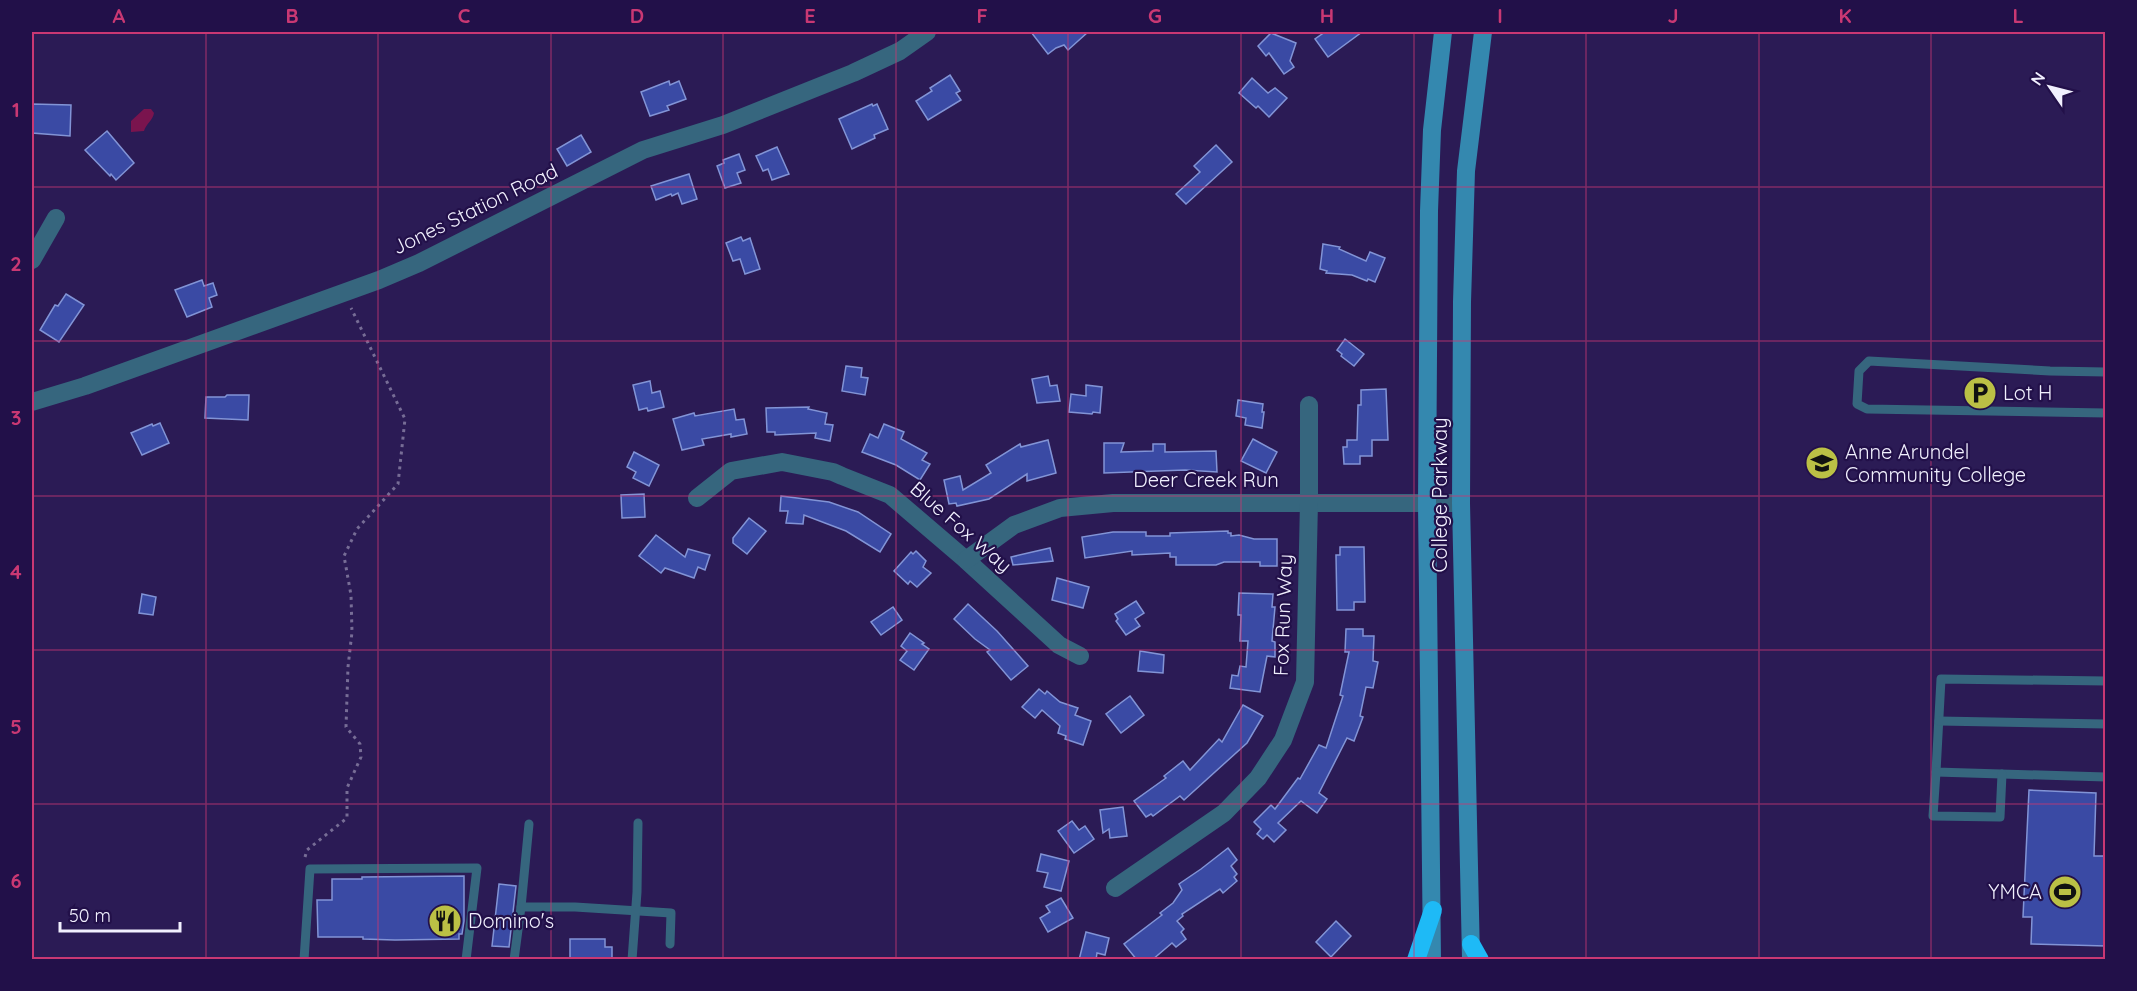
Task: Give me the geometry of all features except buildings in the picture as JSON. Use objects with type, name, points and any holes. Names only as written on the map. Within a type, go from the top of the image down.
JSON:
[{"type":"highway","points":[[1416,960],[1433,910]]},
{"type":"highway","points":[[1471,952],[1480,960]]},
{"type":"main road","name":"College Parkway","points":[[1432,960],[1427,503],[1428,211],[1432,130],[1443,32]]},
{"type":"main road","name":"College Parkway","points":[[1471,952],[1461,503],[1462,302],[1466,171],[1483,37]]},
{"type":"street","name":"Jones Station Road","points":[[32,402],[96,382],[344,293],[419,263],[643,150],[723,125],[853,73],[900,51],[927,32]]},
{"type":"street","points":[[32,260],[56,218]]},
{"type":"street","name":"Fox Run Way","points":[[1115,888],[1224,813],[1258,778],[1283,740],[1305,682],[1309,405]]},
{"type":"street","name":"Blue Fox Way","points":[[697,498],[731,471],[782,462],[833,472],[890,495],[966,560],[1059,645],[1080,656]]},
{"type":"street","name":"Deer Creek Run","points":[[966,560],[1014,525],[1060,508],[1112,503],[1461,503]]},
{"type":"lane","points":[[2106,372],[1869,362],[1858,371],[1857,404],[1867,409],[2106,413]]},
{"type":"lane","points":[[2002,774],[2000,817],[1933,816],[1941,679],[2106,681]]},
{"type":"lane","points":[[1939,721],[2106,724]]},
{"type":"lane","points":[[1936,772],[2106,777]]},
{"type":"lane","points":[[632,960],[636,911],[638,823]]},
{"type":"lane","points":[[514,960],[529,824]]},
{"type":"lane","points":[[304,960],[309,869],[477,868],[466,960]]},
{"type":"lane","points":[[520,908],[575,908],[670,913],[670,944]]},
{"type":"path","points":[[309,869],[304,860],[307,850],[347,818],[347,788],[361,757],[360,744],[346,727],[352,632],[351,594],[344,556],[357,530],[398,484],[405,419],[344,293]]},
{"type":"shaded area","points":[[144,109],[151,109],[154,113],[152,118],[144,131],[131,132],[131,121]]},
{"type":"place","name":"Lot H","points":[[1980,393]]},
{"type":"place","name":"Anne Arundel Community College","points":[[1822,463]]},
{"type":"place","name":"YMCA","points":[[2065,892]]},
{"type":"place","name":"Domino's","points":[[445,921]]}]
